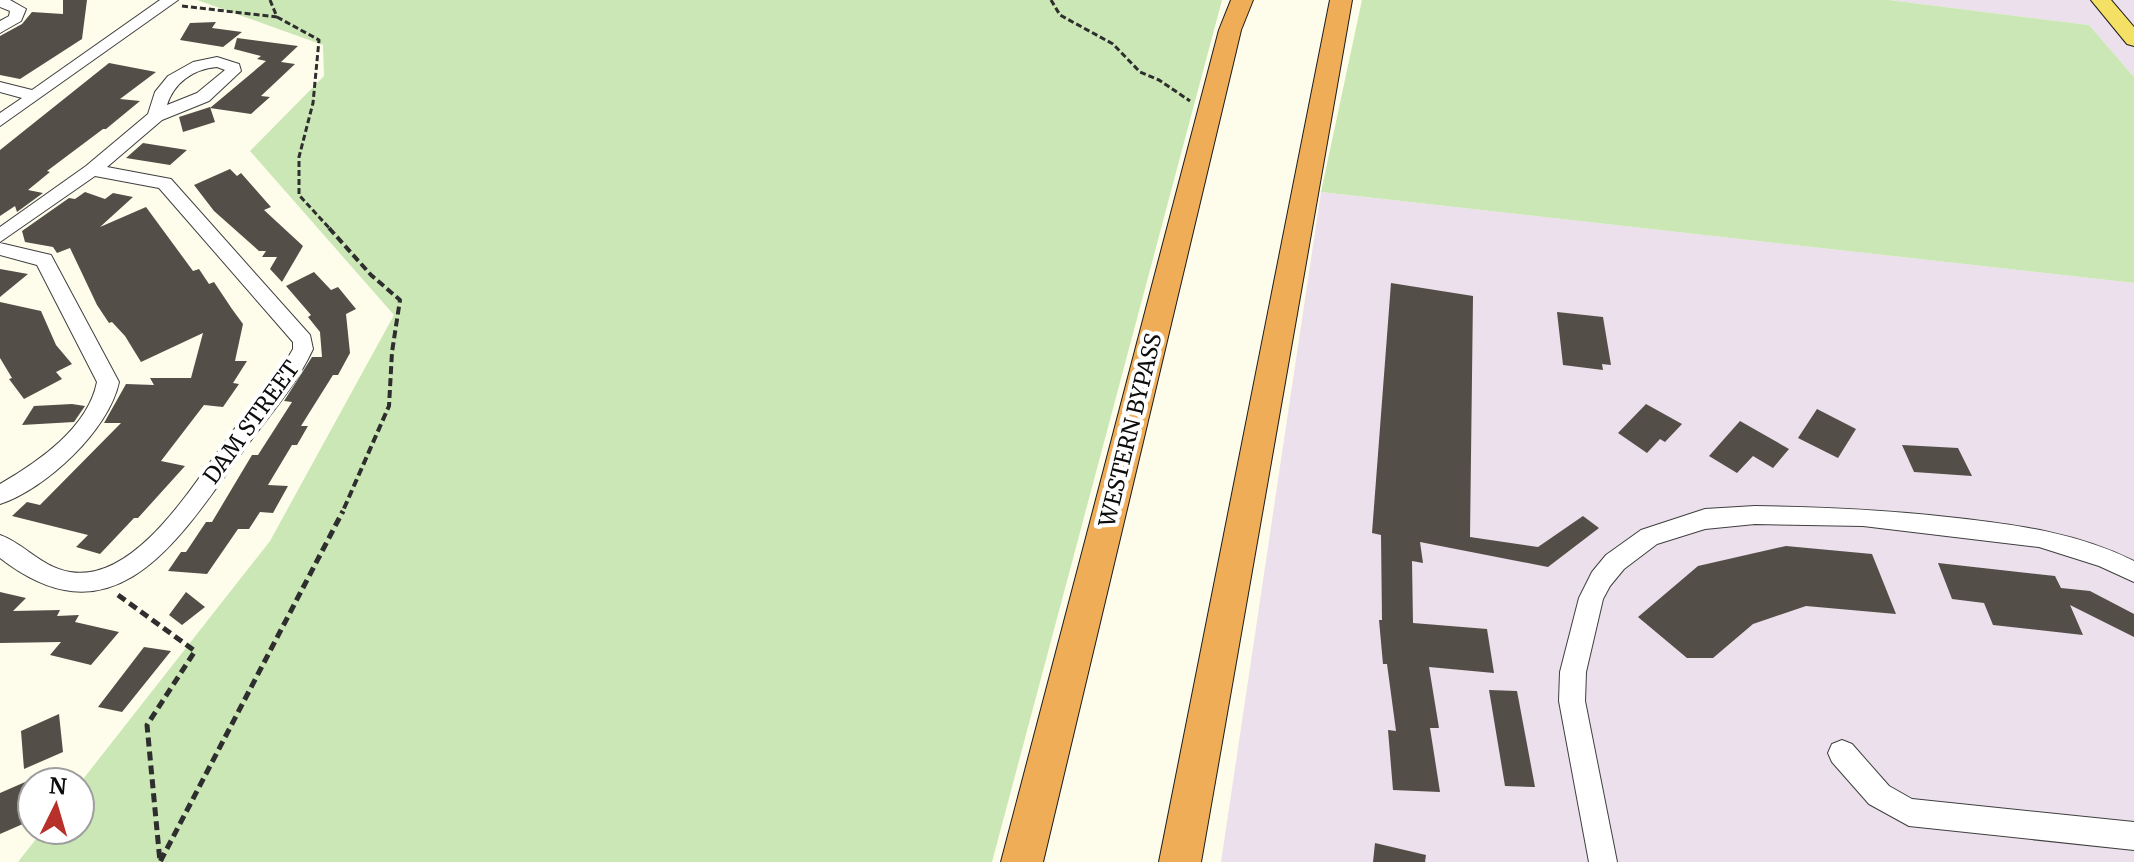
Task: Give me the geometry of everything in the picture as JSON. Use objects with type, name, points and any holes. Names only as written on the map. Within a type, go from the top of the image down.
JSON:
[{"type":"highway","points":[[1180,862],[1341,0]]},
{"type":"highway","name":"WESTERN BYPASS","points":[[1022,862],[1237,10]]},
{"type":"main road","points":[[2101,0],[2134,40]]},
{"type":"street","points":[[0,1],[13,5],[18,13],[0,28]]},
{"type":"street","points":[[0,121],[168,2]]},
{"type":"street","points":[[0,87],[34,96]]},
{"type":"street","points":[[0,236],[92,170],[156,116]]},
{"type":"street","name":"DAM STREET","points":[[0,545],[39,573],[71,581],[111,577],[132,566],[169,535],[299,358],[303,340],[165,183],[92,170]]},
{"type":"street","points":[[0,249],[44,260],[108,382],[103,401],[60,453],[41,470],[0,495]]},
{"type":"street","points":[[1603,862],[1572,701],[1573,672],[1591,598],[1601,579],[1615,562],[1649,537],[1705,519],[1755,515],[1863,517],[2039,537],[2106,558],[2134,572]]},
{"type":"street","points":[[1842,753],[1879,795],[1909,812],[2134,836]]},
{"type":"path","points":[[270,0],[277,17]]},
{"type":"path","points":[[1051,0],[1060,15],[1113,44],[1140,72],[1159,80],[1209,113]]},
{"type":"path","points":[[160,862],[346,506],[389,406],[392,352],[400,300],[371,275],[299,195],[299,157],[313,103],[319,40],[277,17],[168,2]]},
{"type":"path","points":[[97,580],[195,651],[147,725],[160,862]]},
{"type":"shaded area","points":[[1889,0],[2134,0],[2134,77],[2089,25]]},
{"type":"shaded area","points":[[1321,192],[2134,283],[2134,862],[1221,862]]},
{"type":"green space","points":[[197,0],[1222,0],[992,862],[18,862],[30,846],[96,846],[96,766],[93,766],[270,541],[394,315],[250,151],[324,76],[323,45]]},
{"type":"green space","points":[[1362,0],[1889,0],[2089,25],[2134,77],[2134,283],[1321,192]]},
{"type":"building","points":[[63,0],[87,0],[82,39],[20,79],[0,75],[0,36],[22,24],[32,12],[63,14]]},
{"type":"building","points":[[216,22],[212,28],[242,32],[223,47],[180,40],[190,23]]},
{"type":"building","points":[[237,38],[298,46],[281,62],[295,64],[261,96],[270,97],[251,114],[210,108],[266,61],[257,59],[261,56],[234,49]]},
{"type":"building","points":[[109,63],[156,72],[120,99],[140,101],[47,171],[50,172],[28,190],[43,193],[17,212],[15,206],[0,216],[0,150]]},
{"type":"building","points":[[210,107],[215,122],[183,132],[179,117]]},
{"type":"building","points":[[143,143],[187,150],[170,165],[126,158]]},
{"type":"building","points":[[230,169],[237,176],[241,173],[271,207],[264,210],[303,246],[282,282],[270,269],[277,257],[262,257],[266,251],[259,251],[214,211],[194,185]]},
{"type":"building","points":[[85,192],[105,199],[113,193],[133,197],[100,227],[146,207],[193,271],[199,269],[209,284],[214,282],[243,324],[235,361],[247,361],[233,383],[239,384],[223,407],[204,405],[161,461],[185,466],[100,554],[76,547],[88,535],[12,516],[27,502],[40,505],[121,423],[104,423],[126,384],[154,385],[150,378],[191,378],[203,333],[141,362],[125,336],[112,322],[109,323],[97,305],[70,248],[57,253],[53,247],[25,242],[22,231],[69,198],[75,199]]},
{"type":"building","points":[[0,269],[28,274],[0,297]]},
{"type":"building","points":[[314,272],[331,290],[338,287],[356,309],[346,314],[350,353],[301,426],[308,426],[297,445],[292,445],[268,485],[288,486],[273,513],[260,512],[249,529],[238,529],[207,574],[168,571],[181,552],[186,552],[206,522],[212,522],[252,455],[258,455],[292,402],[284,401],[312,357],[322,357],[320,332],[308,317],[311,315],[286,286]]},
{"type":"building","points":[[1391,283],[1473,296],[1470,537],[1538,547],[1583,516],[1599,528],[1548,567],[1420,542],[1423,563],[1412,561],[1413,623],[1487,629],[1494,673],[1429,667],[1439,728],[1430,728],[1440,792],[1393,790],[1388,730],[1396,731],[1387,664],[1383,664],[1379,620],[1382,620],[1381,535],[1372,533]]},
{"type":"building","points":[[0,302],[41,311],[56,345],[72,364],[56,372],[62,379],[24,399],[9,379],[12,378],[0,358]]},
{"type":"building","points":[[1557,312],[1603,317],[1611,365],[1602,364],[1603,370],[1563,365]]},
{"type":"building","points":[[1646,404],[1682,424],[1665,442],[1660,439],[1647,453],[1618,433]]},
{"type":"building","points":[[34,406],[85,406],[74,422],[22,425]]},
{"type":"building","points":[[1817,409],[1856,429],[1838,458],[1798,438]]},
{"type":"building","points":[[1740,421],[1789,449],[1773,468],[1753,456],[1737,473],[1709,456]]},
{"type":"building","points":[[1902,445],[1958,448],[1972,476],[1914,472]]},
{"type":"building","points":[[1786,546],[1872,554],[1896,614],[1806,606],[1753,624],[1713,658],[1687,658],[1638,617],[1698,566]]},
{"type":"building","points":[[1938,563],[2055,576],[2061,588],[2090,591],[2134,614],[2134,637],[2070,605],[2083,635],[1993,625],[1984,603],[1952,599]]},
{"type":"building","points":[[0,592],[26,598],[13,611],[60,610],[57,616],[79,615],[75,622],[119,632],[91,665],[50,655],[61,642],[0,643]]},
{"type":"building","points":[[186,592],[205,607],[182,625],[169,615]]},
{"type":"building","points":[[144,647],[171,651],[122,712],[98,707]]},
{"type":"building","points":[[1489,690],[1517,691],[1535,787],[1505,786]]},
{"type":"building","points":[[59,714],[63,752],[24,766],[21,731]]},
{"type":"building","points":[[16,786],[16,827],[0,834],[0,793]]},
{"type":"building","points":[[1375,843],[1426,855],[1425,862],[1373,862]]}]
